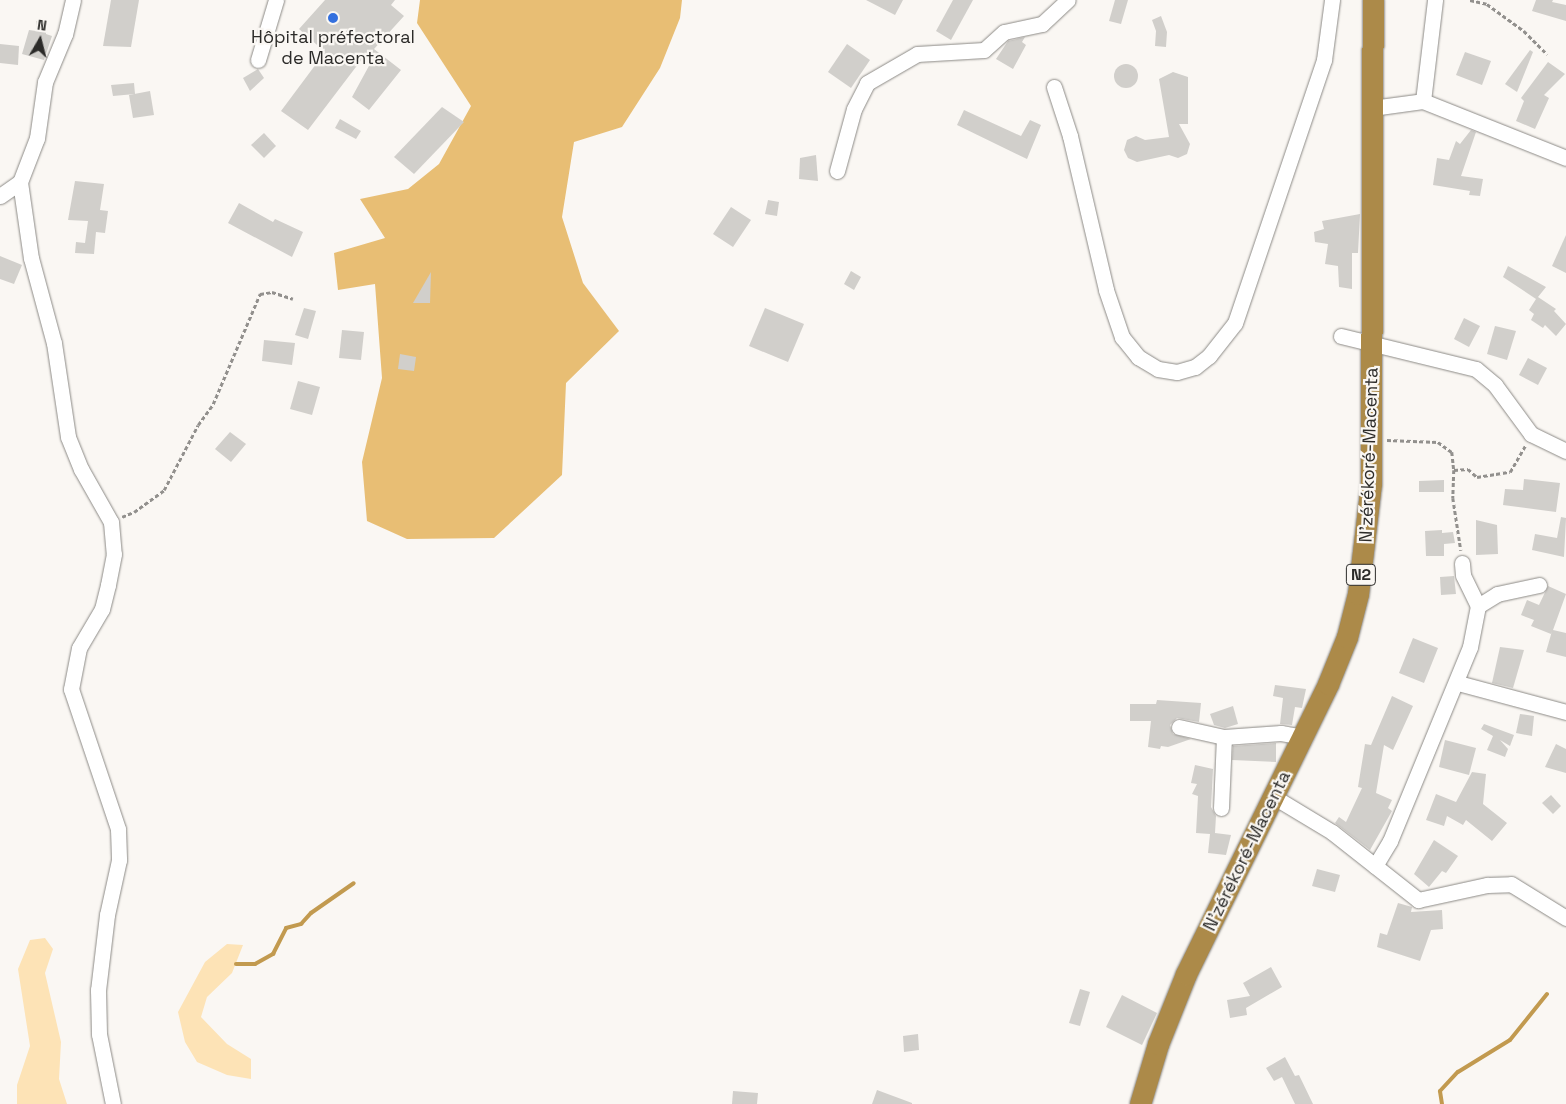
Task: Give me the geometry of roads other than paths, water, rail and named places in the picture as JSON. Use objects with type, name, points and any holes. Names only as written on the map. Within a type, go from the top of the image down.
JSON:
[{"type":"highway","name":"N'zérékoré-Macenta","points":[[1140,1104],[1158,1044],[1186,974],[1302,737],[1347,637],[1358,594],[1367,539],[1371,439],[1373,0]]},
{"type":"street","points":[[73,0],[65,34],[45,82],[37,138],[20,182],[31,258],[54,343],[68,437],[81,469],[111,522],[114,554],[108,585],[102,609],[79,648],[71,689],[118,829],[118,860],[107,915],[98,990],[99,1034],[112,1104]]},
{"type":"street","points":[[258,60],[276,0]]},
{"type":"street","points":[[837,171],[854,109],[867,83],[917,54],[984,50],[1004,32],[1042,24],[1068,0]]},
{"type":"street","points":[[1054,87],[1070,136],[1106,290],[1122,336],[1138,357],[1158,369],[1177,372],[1195,368],[1210,356],[1235,323],[1324,60],[1332,0]]},
{"type":"street","points":[[1423,102],[1435,0]]},
{"type":"street","points":[[1372,108],[1423,102],[1566,158]]},
{"type":"street","points":[[0,196],[20,182]]},
{"type":"street","points":[[1341,336],[1476,369],[1495,385],[1531,434],[1566,451]]},
{"type":"street","points":[[1375,866],[1390,841],[1458,683],[1470,647],[1478,606],[1462,575],[1462,564]]},
{"type":"street","points":[[1478,606],[1497,594],[1539,586]]},
{"type":"street","points":[[1458,683],[1566,712]]},
{"type":"street","points":[[1179,727],[1224,737],[1281,733],[1302,737]]},
{"type":"street","points":[[1221,808],[1224,737]]},
{"type":"street","points":[[1274,797],[1332,832],[1418,900],[1487,884],[1511,884],[1566,918]]},
{"type":"waterway","points":[[236,964],[255,964],[273,954],[286,928],[301,924],[311,913],[354,883]]},
{"type":"waterway","points":[[1442,1104],[1440,1091],[1458,1072],[1510,1040],[1547,994]]},
{"type":"place","name":"Hôpital préfectoral de Macenta","points":[[333,18]]}]
